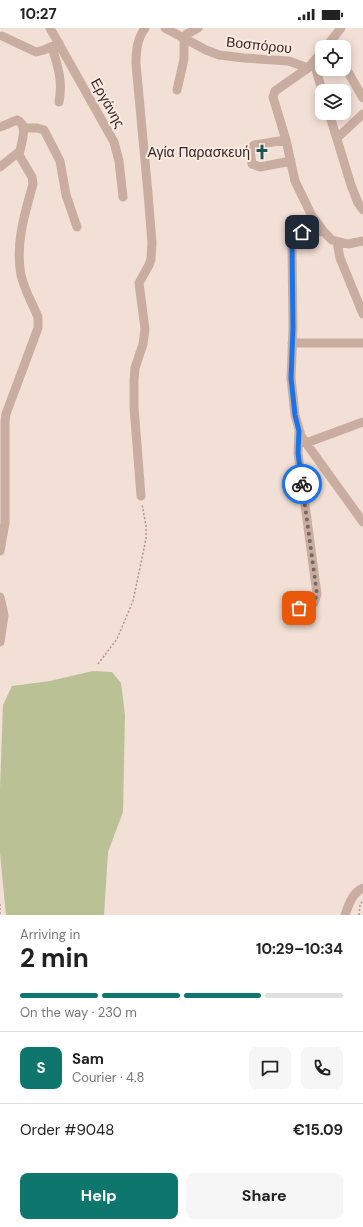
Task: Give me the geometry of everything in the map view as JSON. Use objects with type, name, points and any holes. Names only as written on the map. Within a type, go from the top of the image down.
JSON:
[{"type":"street","name":"Εργάνης","points":[[50,28],[55,45],[114,142],[119,161],[123,197]]},
{"type":"street","points":[[141,496],[134,407],[134,380],[135,368],[143,344],[145,329],[139,283],[149,265],[152,253],[136,64],[137,47],[140,35],[144,28]]},
{"type":"street","name":"Βοσπόρου","points":[[165,28],[218,55],[289,61],[311,65]]},
{"type":"street","points":[[177,90],[184,59],[183,38],[186,34],[198,28]]},
{"type":"street","points":[[334,40],[342,28]]},
{"type":"street","points":[[2,36],[36,52],[55,45],[61,78],[59,102]]},
{"type":"street","points":[[315,60],[311,65],[275,91],[272,97],[286,140],[293,173],[300,193],[312,216],[332,240],[348,244],[363,241]]},
{"type":"street","points":[[311,65],[319,84]]},
{"type":"street","points":[[350,76],[363,98]]},
{"type":"street","points":[[337,138],[363,114]]},
{"type":"street","points":[[0,127],[17,120],[24,128],[20,158],[31,174],[33,180],[21,228],[20,265],[23,283],[39,322],[6,414],[5,523],[0,551]]},
{"type":"street","points":[[331,120],[351,185],[358,203],[363,210]]},
{"type":"street","points":[[24,128],[37,128],[44,130],[62,168],[66,195],[77,227]]},
{"type":"street","points":[[286,140],[254,145],[250,151],[252,164],[260,167],[291,161]]},
{"type":"street","points":[[0,167],[20,150]]},
{"type":"street","points":[[324,232],[301,232],[295,237],[292,244],[293,328],[290,366],[295,415],[299,431],[306,443],[363,522]]},
{"type":"street","points":[[337,242],[340,258],[363,314]]},
{"type":"street","points":[[292,343],[363,343]]},
{"type":"street","points":[[306,443],[363,422]]},
{"type":"street","points":[[288,609],[310,606],[314,603],[317,594],[298,453],[299,431]]},
{"type":"street","points":[[0,597],[4,615],[0,642]]},
{"type":"street","points":[[345,915],[349,902],[354,895],[363,888]]},
{"type":"path","points":[[98,664],[117,639],[133,601],[146,539],[146,526],[141,496]]},
{"type":"path","points":[[359,915],[360,904],[363,900]]},
{"type":"path","points":[[0,904],[0,915]]},
{"type":"green space","points":[[93,671],[112,672],[121,683],[125,715],[123,812],[108,852],[104,915],[6,915],[0,853],[0,789],[3,705],[12,686],[50,681]]},
{"type":"way so far","points":[[299,608],[310,606],[314,603],[317,594],[302,484]]},
{"type":"place","name":"Αγία Παρασκευή","points":[[262,152]]},
{"type":"route","points":[[302,232],[295,237],[292,246],[293,328],[290,366],[293,404],[299,431],[297,447],[302,484]]}]
